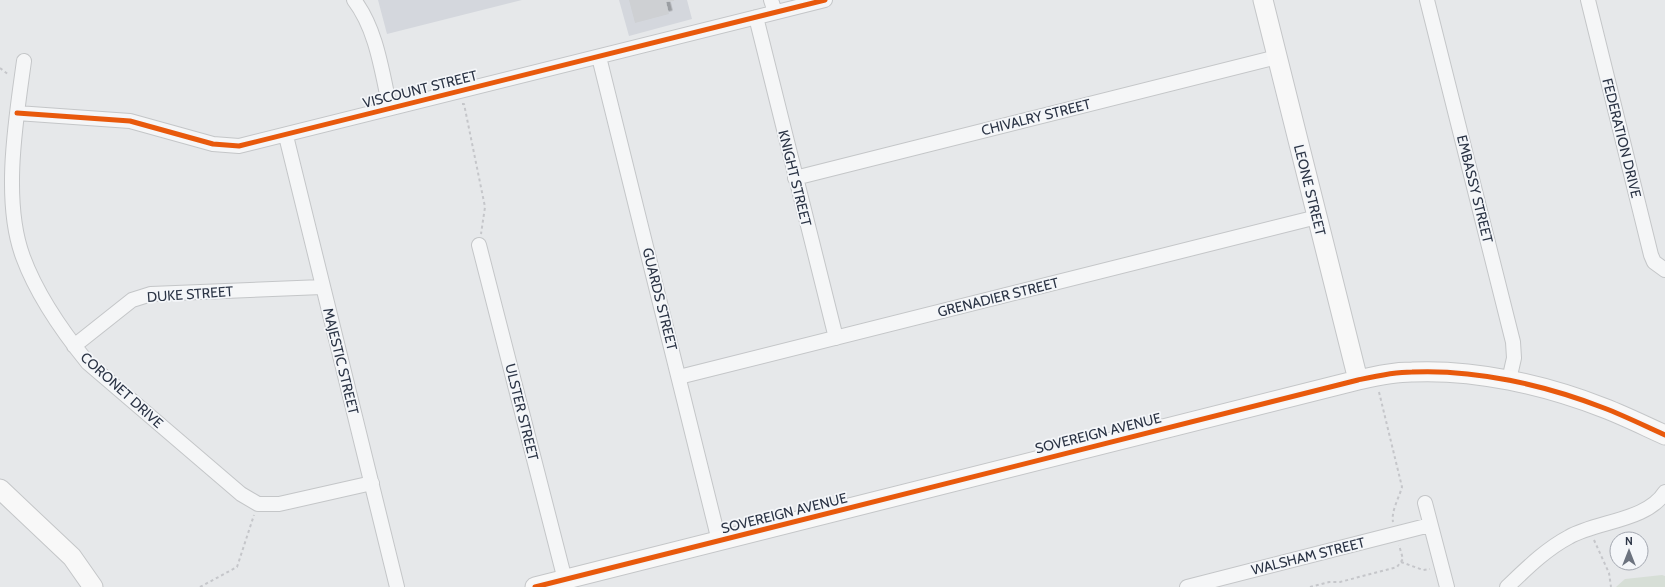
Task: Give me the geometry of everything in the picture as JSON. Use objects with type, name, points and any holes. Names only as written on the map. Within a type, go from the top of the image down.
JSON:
[{"type":"street","points":[[354,0],[363,12],[369,26],[390,108]]},
{"type":"street","name":"VISCOUNT STREET","points":[[17,113],[130,121],[226,146],[239,146],[286,136],[390,108],[756,17],[773,6],[825,0]]},
{"type":"street","name":"LEONE STREET","points":[[1263,0],[1358,380]]},
{"type":"street","name":"EMBASSY STREET","points":[[1427,0],[1513,342],[1514,358],[1509,380]]},
{"type":"street","name":"FEDERATION DRIVE","points":[[1588,0],[1651,255],[1654,262],[1665,270]]},
{"type":"street","name":"KNIGHT STREET","points":[[756,17],[836,338]]},
{"type":"street","name":"CHIVALRY STREET","points":[[795,178],[1277,56]]},
{"type":"street","name":"GUARDS STREET","points":[[599,57],[680,377],[719,541]]},
{"type":"street","name":"CORONET DRIVE","points":[[24,61],[14,146],[13,215],[22,256],[36,288],[74,346],[88,363],[241,494],[258,504]]},
{"type":"street","name":"MAJESTIC STREET","points":[[286,136],[322,287],[398,587]]},
{"type":"street","name":"GRENADIER STREET","points":[[680,377],[1317,217]]},
{"type":"street","name":"ULSTER STREET","points":[[479,245],[565,580]]},
{"type":"street","name":"DUKE STREET","points":[[74,346],[132,300],[151,294],[322,287]]},
{"type":"street","name":"SOVEREIGN AVENUE","points":[[536,587],[1358,380],[1412,372],[1465,374],[1509,380],[1581,400],[1665,436]]},
{"type":"street","points":[[258,504],[279,504],[372,483]]},
{"type":"street","points":[[0,489],[72,557],[93,587]]},
{"type":"street","points":[[1507,587],[1544,554],[1569,537],[1590,528],[1645,510],[1665,492]]},
{"type":"street","points":[[1425,503],[1447,587]]},
{"type":"street","name":"WALSHAM STREET","points":[[1187,587],[1430,525]]},
{"type":"path","points":[[458,105],[464,104],[485,207],[479,245]]},
{"type":"path","points":[[1379,392],[1402,487],[1400,498],[1392,515],[1395,527]]},
{"type":"path","points":[[200,587],[236,567],[258,504]]},
{"type":"path","points":[[1590,528],[1609,573],[1611,587]]},
{"type":"path","points":[[1310,587],[1329,582],[1340,582],[1397,567],[1403,559],[1398,542]]},
{"type":"path","points":[[1400,562],[1423,570],[1434,568]]},
{"type":"shaded area","points":[[378,0],[522,0],[387,34]]},
{"type":"shaded area","points":[[619,0],[687,0],[692,19],[629,36]]},
{"type":"shaded area","points":[[1662,575],[1665,576],[1665,587],[1616,587],[1625,579]]},
{"type":"building","points":[[629,0],[674,1],[666,2],[669,14],[635,23]]},
{"type":"cycle path","points":[[17,113],[130,121],[213,144],[239,146],[825,0]]},
{"type":"cycle path","points":[[535,587],[1358,380],[1391,373],[1460,373],[1510,380],[1558,392],[1604,408],[1665,435]]}]
